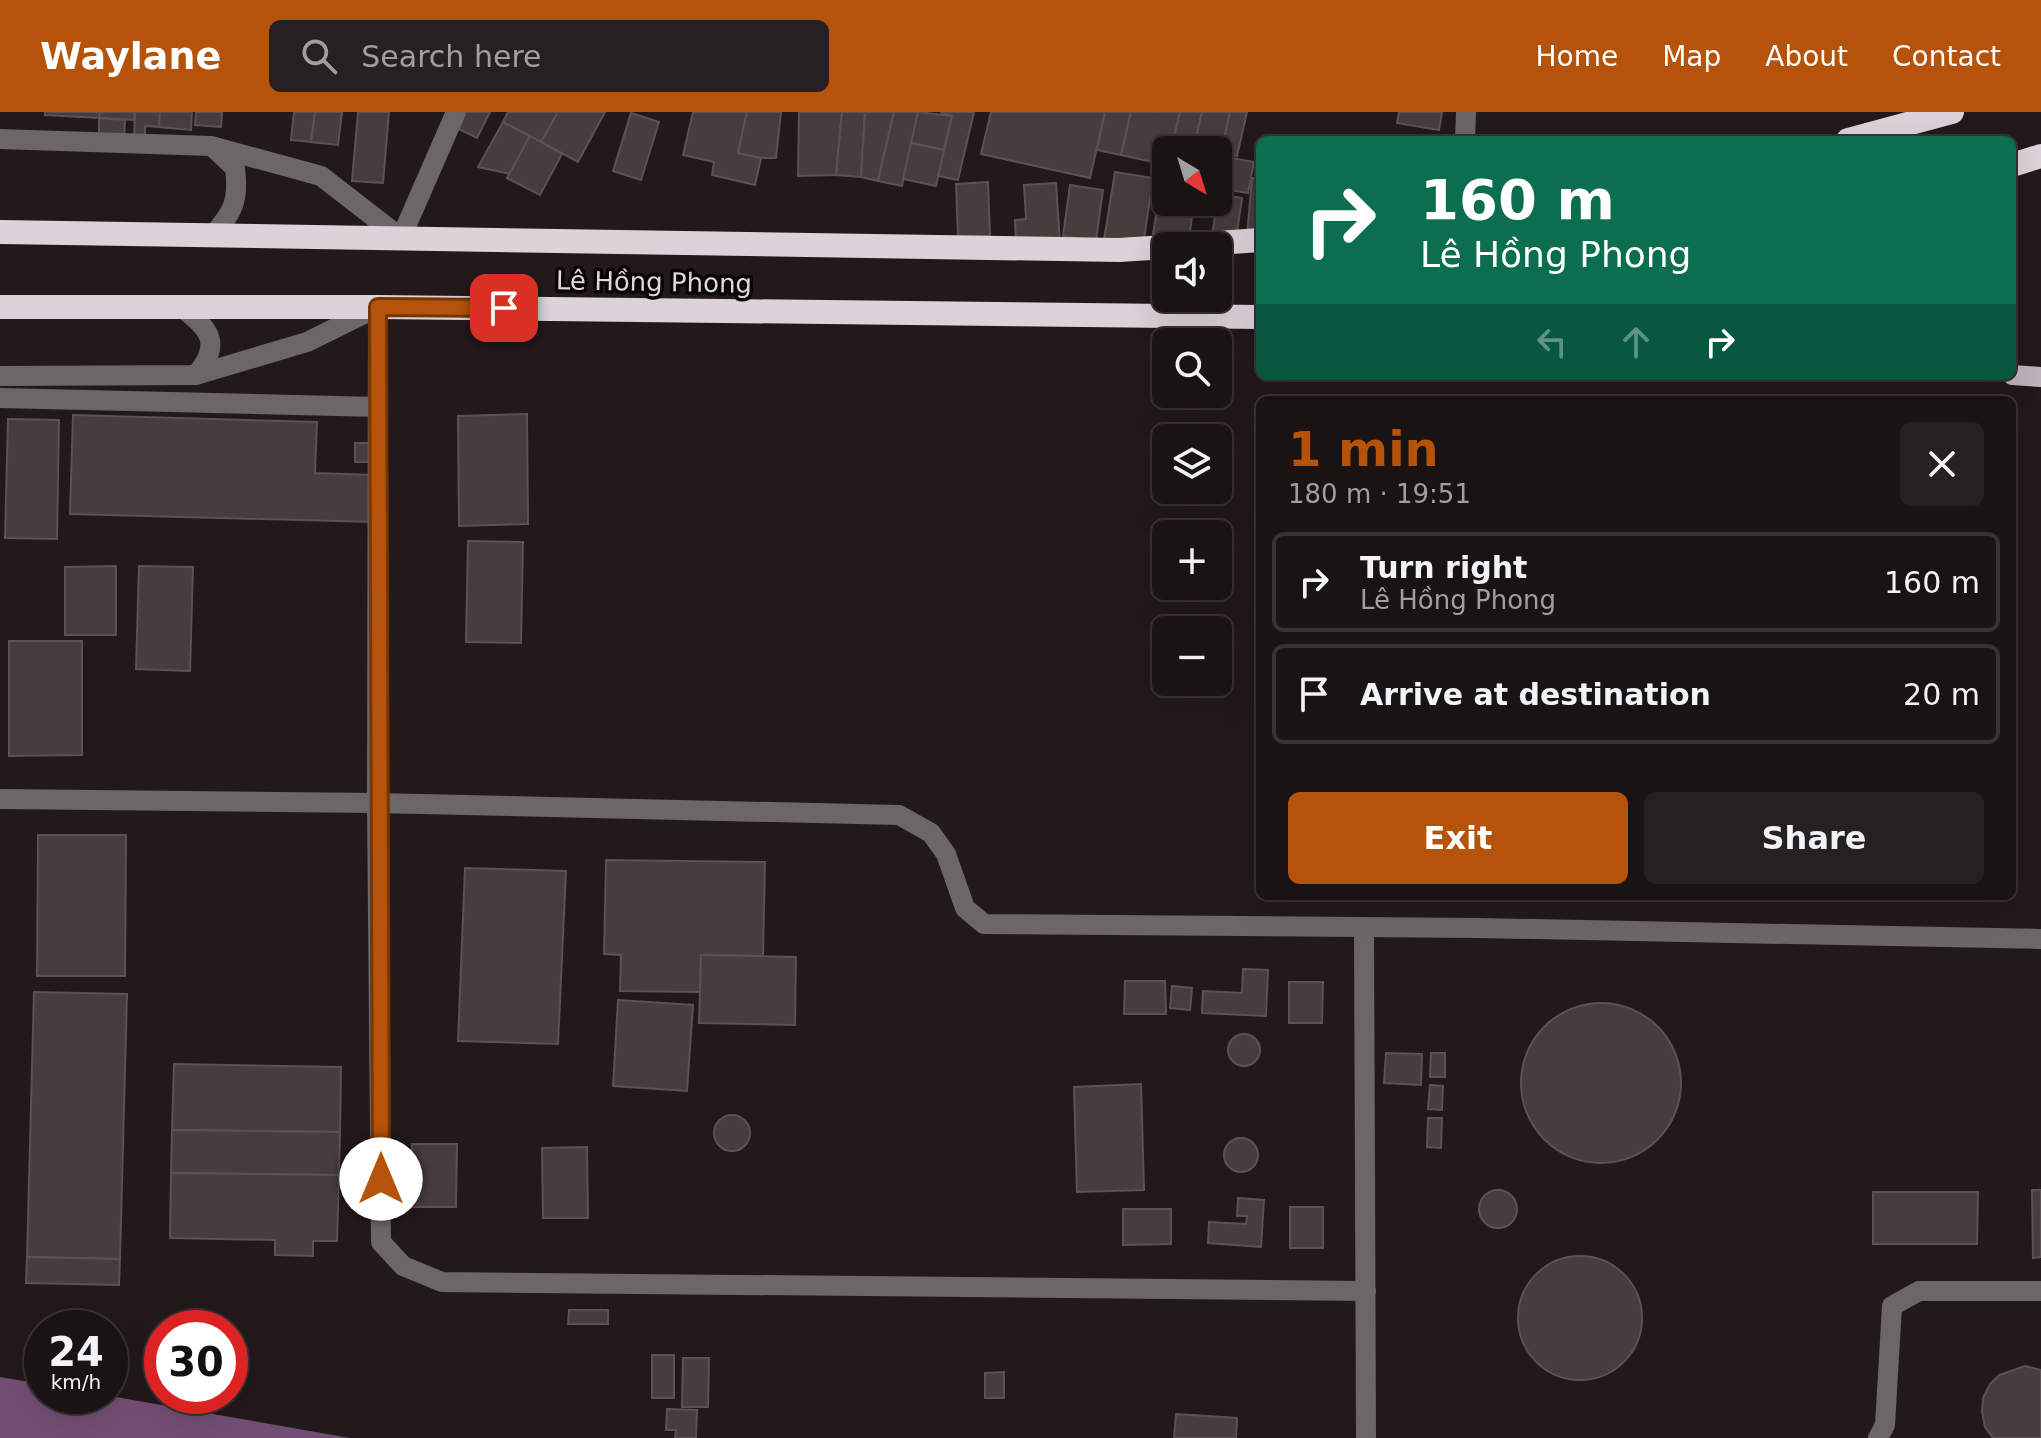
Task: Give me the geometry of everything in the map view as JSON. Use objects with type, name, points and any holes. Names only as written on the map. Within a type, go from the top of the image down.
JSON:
[{"type":"highway","points":[[1863,136],[1952,112]]},
{"type":"highway","points":[[2016,164],[2041,156]]},
{"type":"highway","name":"Lê Hồng Phong","points":[[0,232],[1119,250],[1152,248]]},
{"type":"highway","points":[[1232,242],[1256,240]]},
{"type":"highway","name":"Lê Hồng Phong","points":[[0,307],[378,307],[1256,317]]},
{"type":"main road","points":[[2016,375],[2041,377]]},
{"type":"street","points":[[0,139],[211,146],[321,176],[401,238],[456,112]]},
{"type":"street","points":[[1465,136],[1466,112]]},
{"type":"street","points":[[211,146],[235,168],[238,192],[230,215],[213,235]]},
{"type":"street","points":[[181,307],[205,325],[211,341],[206,363],[196,375]]},
{"type":"street","points":[[0,376],[196,375],[307,342],[378,307],[377,803],[381,1242],[403,1266],[442,1282],[1366,1291]]},
{"type":"street","points":[[0,398],[378,407]]},
{"type":"street","points":[[0,799],[377,803],[899,815],[931,833],[946,854],[965,908],[984,924],[2041,939]]},
{"type":"street","points":[[1364,927],[1366,1438]]},
{"type":"street","points":[[1878,1438],[1885,1425],[1892,1306],[1919,1291],[2041,1291]]},
{"type":"shaded area","points":[[0,1377],[24,1381],[24,1414],[128,1414],[128,1399],[144,1402],[144,1414],[213,1414],[350,1438],[0,1438]]},
{"type":"building","points":[[45,112],[100,112],[99,118],[45,115]]},
{"type":"building","points":[[100,112],[135,112],[134,120],[99,118]]},
{"type":"building","points":[[135,112],[160,112],[159,127],[145,126],[145,140],[134,140]]},
{"type":"building","points":[[160,112],[192,112],[191,130],[159,127]]},
{"type":"building","points":[[196,112],[222,112],[221,127],[195,125]]},
{"type":"building","points":[[294,112],[315,112],[311,142],[291,140]]},
{"type":"building","points":[[315,112],[342,112],[338,145],[311,142]]},
{"type":"building","points":[[358,112],[389,112],[383,183],[352,181]]},
{"type":"building","points":[[463,112],[490,112],[477,138],[455,127]]},
{"type":"building","points":[[508,112],[558,112],[541,142],[503,122]]},
{"type":"building","points":[[558,112],[605,112],[578,162],[541,142]]},
{"type":"building","points":[[693,112],[747,112],[738,153],[761,158],[755,185],[712,175],[714,162],[683,155]]},
{"type":"building","points":[[747,112],[781,112],[776,158],[738,153]]},
{"type":"building","points":[[799,112],[842,112],[836,175],[798,176]]},
{"type":"building","points":[[842,112],[865,112],[861,177],[836,175]]},
{"type":"building","points":[[865,112],[894,112],[878,181],[861,177]]},
{"type":"building","points":[[894,112],[918,112],[902,186],[878,181]]},
{"type":"building","points":[[918,112],[952,116],[944,150],[911,143]]},
{"type":"building","points":[[940,112],[974,112],[958,180],[938,176],[952,116]]},
{"type":"building","points":[[991,112],[1105,112],[1090,178],[981,154]]},
{"type":"building","points":[[1105,112],[1131,112],[1121,155],[1097,150]]},
{"type":"building","points":[[1131,112],[1180,112],[1174,136],[1152,136],[1152,162],[1121,155]]},
{"type":"building","points":[[1180,112],[1202,112],[1196,136],[1174,136]]},
{"type":"building","points":[[1202,112],[1230,112],[1225,136],[1196,136]]},
{"type":"building","points":[[1230,112],[1247,112],[1237,156],[1232,155],[1232,136],[1225,136]]},
{"type":"building","points":[[1399,112],[1442,112],[1439,130],[1397,123]]},
{"type":"building","points":[[631,113],[659,122],[641,180],[613,171]]},
{"type":"building","points":[[99,118],[125,120],[124,139],[99,140]]},
{"type":"building","points":[[503,122],[530,136],[510,174],[478,167]]},
{"type":"building","points":[[530,136],[562,154],[540,195],[507,178]]},
{"type":"building","points":[[911,143],[944,150],[936,186],[903,179]]},
{"type":"building","points":[[1232,158],[1254,162],[1248,193],[1232,190]]},
{"type":"building","points":[[1115,172],[1152,178],[1143,246],[1104,240]]},
{"type":"building","points":[[1252,178],[1256,178],[1256,236],[1247,235]]},
{"type":"building","points":[[988,182],[990,236],[958,237],[956,184]]},
{"type":"building","points":[[1056,183],[1060,243],[1016,246],[1015,220],[1026,219],[1024,185]]},
{"type":"building","points":[[1070,185],[1103,190],[1096,241],[1063,236]]},
{"type":"building","points":[[1232,196],[1242,198],[1236,240],[1232,239],[1232,232],[1213,232],[1215,216],[1232,216]]},
{"type":"building","points":[[1156,216],[1192,216],[1190,232],[1153,232]]},
{"type":"building","points":[[527,414],[528,524],[459,526],[458,416]]},
{"type":"building","points":[[73,415],[317,422],[315,473],[375,475],[373,522],[70,514]]},
{"type":"building","points":[[8,419],[59,420],[57,539],[5,538]]},
{"type":"building","points":[[355,443],[376,443],[376,462],[355,462]]},
{"type":"building","points":[[468,541],[523,542],[521,643],[466,642]]},
{"type":"building","points":[[116,566],[116,635],[65,635],[65,567]]},
{"type":"building","points":[[139,566],[193,567],[190,671],[136,669]]},
{"type":"building","points":[[9,641],[82,641],[82,755],[9,756]]},
{"type":"building","points":[[38,835],[126,835],[125,976],[37,976]]},
{"type":"building","points":[[606,860],[765,862],[763,956],[701,955],[700,992],[620,991],[621,955],[604,954]]},
{"type":"building","points":[[465,868],[566,871],[558,1044],[458,1041]]},
{"type":"building","points":[[701,955],[796,957],[795,1025],[699,1023]]},
{"type":"building","points":[[1243,969],[1268,970],[1266,1016],[1202,1013],[1203,991],[1242,993]]},
{"type":"building","points":[[1125,981],[1165,981],[1166,1014],[1124,1014]]},
{"type":"building","points":[[1289,982],[1323,982],[1322,1023],[1289,1023]]},
{"type":"building","points":[[1172,986],[1192,988],[1190,1010],[1170,1008]]},
{"type":"building","points":[[34,992],[127,994],[120,1259],[27,1257]]},
{"type":"building","points":[[618,1000],[693,1005],[687,1091],[613,1086]]},
{"type":"building","points":[[1601,1003],[1632,1009],[1658,1026],[1675,1052],[1681,1083],[1675,1114],[1658,1140],[1632,1157],[1601,1163],[1570,1157],[1544,1140],[1527,1114],[1521,1083],[1527,1052],[1544,1026],[1570,1009]]},
{"type":"building","points":[[1244,1034],[1255,1039],[1260,1050],[1255,1061],[1244,1066],[1233,1061],[1228,1050],[1233,1039]]},
{"type":"building","points":[[1386,1053],[1422,1054],[1421,1085],[1384,1083]]},
{"type":"building","points":[[1431,1053],[1445,1053],[1445,1077],[1430,1077]]},
{"type":"building","points":[[174,1064],[341,1067],[340,1132],[172,1130]]},
{"type":"building","points":[[1141,1084],[1144,1190],[1077,1192],[1074,1087]]},
{"type":"building","points":[[1430,1085],[1443,1086],[1442,1110],[1428,1109]]},
{"type":"building","points":[[732,1115],[744,1121],[750,1133],[744,1145],[732,1151],[720,1145],[714,1133],[720,1121]]},
{"type":"building","points":[[1428,1118],[1442,1118],[1441,1148],[1427,1147]]},
{"type":"building","points":[[172,1130],[340,1132],[339,1175],[171,1173]]},
{"type":"building","points":[[1241,1138],[1253,1143],[1258,1155],[1253,1167],[1241,1172],[1229,1167],[1224,1155],[1229,1143]]},
{"type":"building","points":[[412,1144],[457,1144],[456,1207],[411,1207]]},
{"type":"building","points":[[587,1147],[588,1218],[543,1218],[542,1148]]},
{"type":"building","points":[[171,1173],[339,1175],[337,1241],[313,1241],[313,1256],[275,1255],[275,1240],[170,1238]]},
{"type":"building","points":[[1498,1190],[1512,1195],[1517,1209],[1512,1223],[1498,1228],[1484,1223],[1479,1209],[1484,1195]]},
{"type":"building","points":[[2032,1190],[2041,1190],[2041,1257],[2033,1258]]},
{"type":"building","points":[[1873,1192],[1978,1192],[1977,1244],[1873,1244]]},
{"type":"building","points":[[1238,1198],[1264,1200],[1261,1247],[1208,1243],[1209,1222],[1246,1224],[1247,1216],[1237,1216]]},
{"type":"building","points":[[1290,1207],[1323,1207],[1323,1248],[1290,1248]]},
{"type":"building","points":[[1123,1209],[1171,1209],[1171,1244],[1123,1245]]},
{"type":"building","points":[[1580,1256],[1604,1261],[1624,1274],[1637,1294],[1642,1318],[1637,1342],[1624,1362],[1604,1375],[1580,1380],[1556,1375],[1536,1362],[1523,1342],[1518,1318],[1523,1294],[1536,1274],[1556,1261]]},
{"type":"building","points":[[27,1257],[120,1259],[119,1285],[26,1283]]},
{"type":"building","points":[[569,1310],[608,1310],[608,1324],[568,1324]]},
{"type":"building","points":[[652,1355],[674,1355],[674,1398],[652,1398]]},
{"type":"building","points":[[683,1358],[709,1358],[708,1407],[682,1407]]},
{"type":"building","points":[[2025,1366],[2041,1370],[2041,1438],[1993,1438],[1985,1427],[1983,1398],[1999,1375]]},
{"type":"building","points":[[1004,1372],[1004,1398],[985,1398],[985,1373]]},
{"type":"building","points":[[667,1409],[697,1410],[696,1438],[675,1438],[676,1430],[666,1430]]},
{"type":"building","points":[[1176,1414],[1237,1418],[1236,1438],[1174,1438]]},
{"type":"route","points":[[381,1179],[377,803],[378,307],[504,308]]}]
